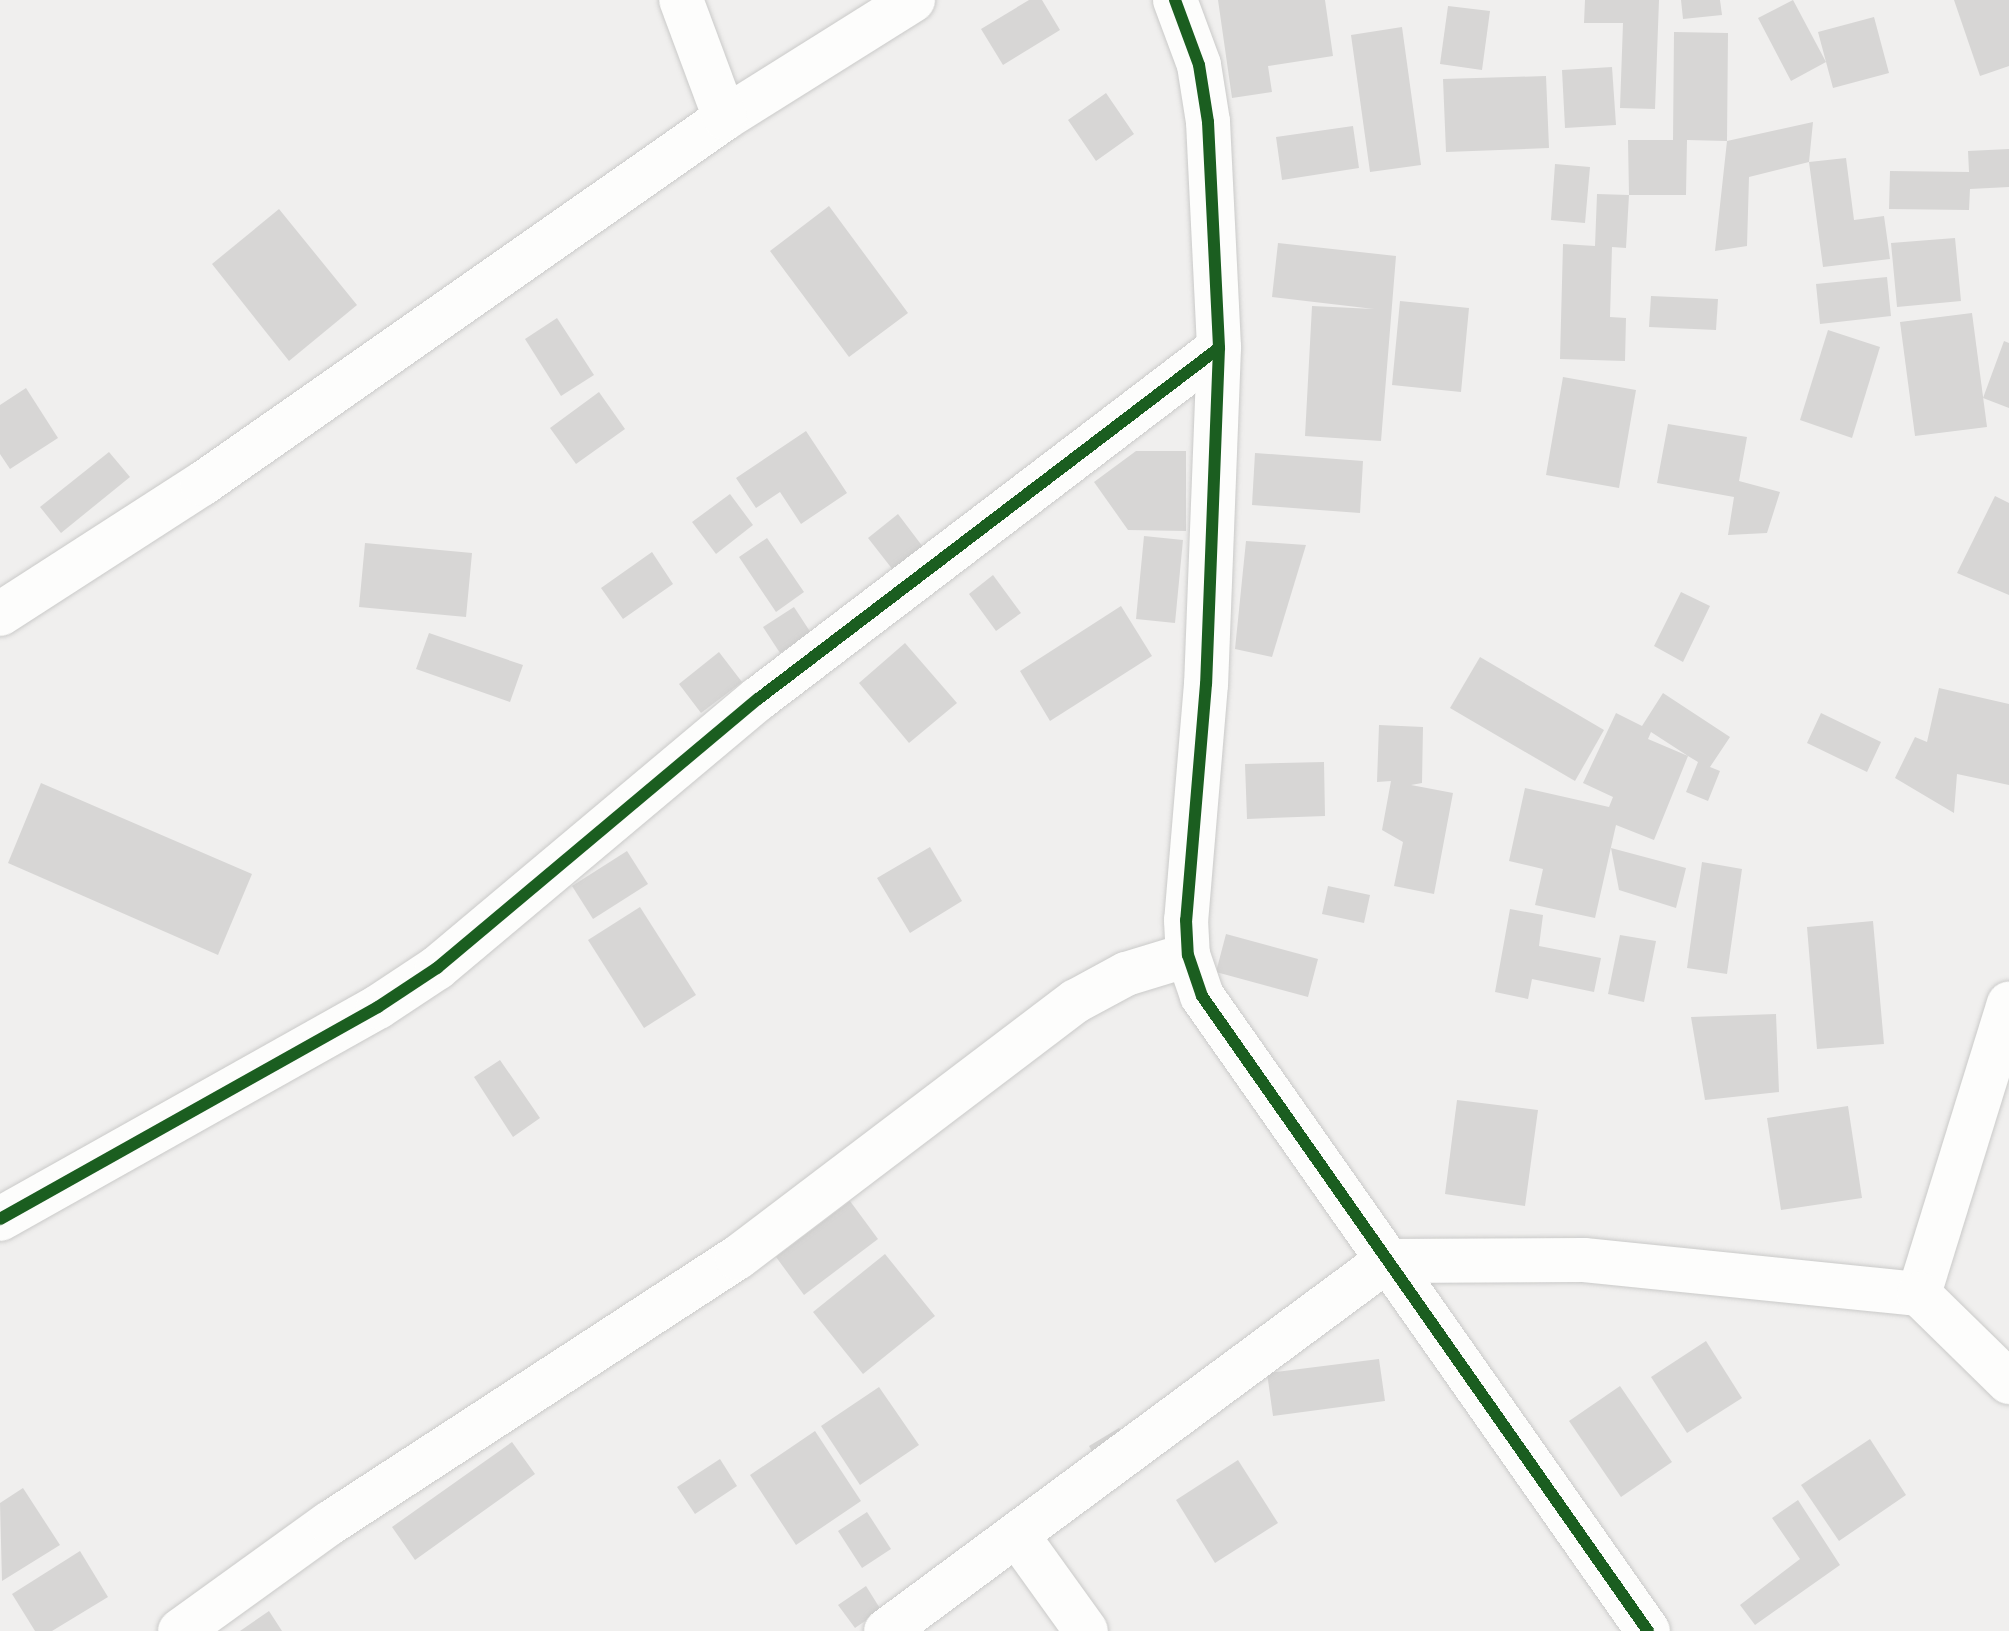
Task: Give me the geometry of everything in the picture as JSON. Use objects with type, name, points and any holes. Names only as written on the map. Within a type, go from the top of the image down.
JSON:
[{"type":"street","points":[[681,0],[725,118]]},
{"type":"street","points":[[0,614],[202,484],[725,118],[913,0]]},
{"type":"street","points":[[1175,0],[1199,65],[1208,122],[1219,348],[1206,684],[1186,920],[1188,955],[1202,996],[1648,1631]]},
{"type":"street","points":[[0,1219],[378,1007],[437,968],[758,699],[1219,348]]},
{"type":"street","points":[[180,1631],[330,1523],[737,1258],[1076,1001],[1126,974],[1188,955]]},
{"type":"street","points":[[1919,1294],[2009,1004]]},
{"type":"street","points":[[886,1631],[1386,1261],[1584,1260],[1919,1294],[2009,1382]]},
{"type":"street","points":[[1017,1535],[1086,1631]]},
{"type":"building","points":[[1029,0],[1042,0],[1060,30],[1003,65],[981,29]]},
{"type":"building","points":[[1218,0],[1325,0],[1333,56],[1268,66],[1272,92],[1232,98]]},
{"type":"building","points":[[1585,0],[1659,0],[1655,109],[1620,108],[1623,23],[1584,23]]},
{"type":"building","points":[[1681,0],[1720,0],[1722,15],[1683,19]]},
{"type":"building","points":[[1793,0],[1826,62],[1791,81],[1758,18]]},
{"type":"building","points":[[1954,0],[2009,0],[2009,66],[1980,76]]},
{"type":"building","points":[[1448,6],[1490,11],[1482,70],[1440,64]]},
{"type":"building","points":[[1874,17],[1889,73],[1833,88],[1818,32]]},
{"type":"building","points":[[1402,27],[1421,165],[1370,172],[1351,35]]},
{"type":"building","points":[[1674,32],[1728,33],[1727,141],[1687,140],[1686,195],[1629,195],[1628,140],[1673,140]]},
{"type":"building","points":[[1612,67],[1616,125],[1565,128],[1562,70]]},
{"type":"building","points":[[1546,76],[1549,148],[1446,152],[1443,79]]},
{"type":"building","points":[[1106,93],[1134,134],[1096,161],[1068,120]]},
{"type":"building","points":[[1813,122],[1809,162],[1749,177],[1747,246],[1715,251],[1727,141]]},
{"type":"building","points":[[1353,126],[1359,168],[1282,180],[1276,137]]},
{"type":"building","points":[[2009,149],[2009,187],[1970,189],[1969,210],[1889,209],[1890,171],[1969,172],[1968,151]]},
{"type":"building","points":[[1846,158],[1854,220],[1884,216],[1890,259],[1823,267],[1809,162]]},
{"type":"building","points":[[1555,164],[1590,167],[1585,223],[1551,220]]},
{"type":"building","points":[[1597,194],[1629,195],[1626,248],[1612,247],[1610,317],[1626,318],[1625,361],[1560,359],[1563,244],[1595,246]]},
{"type":"building","points":[[829,206],[908,313],[849,357],[770,251]]},
{"type":"building","points":[[279,209],[357,305],[289,361],[212,264]]},
{"type":"building","points":[[1955,238],[1961,301],[1897,307],[1891,243]]},
{"type":"building","points":[[1278,243],[1396,256],[1381,441],[1305,436],[1312,306],[1374,309],[1272,297]]},
{"type":"building","points":[[1887,277],[1891,316],[1820,324],[1816,284]]},
{"type":"building","points":[[1651,296],[1718,299],[1716,330],[1649,327]]},
{"type":"building","points":[[1400,301],[1469,308],[1461,392],[1392,385]]},
{"type":"building","points":[[1972,313],[1987,427],[1915,436],[1900,322]]},
{"type":"building","points":[[557,318],[594,375],[561,396],[525,339]]},
{"type":"building","points":[[1828,330],[1880,347],[1852,438],[1800,420]]},
{"type":"building","points":[[2004,341],[2009,343],[2009,408],[1983,398]]},
{"type":"building","points":[[1563,377],[1636,390],[1619,488],[1546,475]]},
{"type":"building","points":[[26,388],[58,438],[10,469],[0,454],[0,405]]},
{"type":"building","points":[[599,392],[625,429],[576,464],[550,428]]},
{"type":"building","points":[[1668,424],[1747,437],[1739,481],[1780,492],[1767,533],[1728,535],[1734,497],[1657,483]]},
{"type":"building","points":[[806,431],[847,493],[801,524],[780,492],[756,508],[736,478]]},
{"type":"building","points":[[1136,451],[1186,451],[1186,531],[1128,530],[1094,482]]},
{"type":"building","points":[[109,452],[130,477],[61,533],[40,507]]},
{"type":"building","points":[[1255,453],[1363,461],[1360,513],[1252,505]]},
{"type":"building","points":[[730,494],[753,525],[716,554],[692,522]]},
{"type":"building","points":[[1995,496],[2009,503],[2009,595],[1957,573]]},
{"type":"building","points":[[898,514],[923,547],[893,570],[868,538]]},
{"type":"building","points":[[1144,536],[1183,540],[1175,623],[1136,619]]},
{"type":"building","points":[[767,538],[804,592],[776,612],[739,557]]},
{"type":"building","points":[[1246,541],[1306,545],[1272,657],[1235,649]]},
{"type":"building","points":[[365,543],[472,553],[466,617],[359,607]]},
{"type":"building","points":[[652,552],[673,584],[623,619],[601,588]]},
{"type":"building","points":[[993,575],[1021,613],[996,631],[969,594]]},
{"type":"building","points":[[1681,592],[1710,606],[1683,662],[1654,646]]},
{"type":"building","points":[[1121,606],[1152,656],[1050,721],[1020,671]]},
{"type":"building","points":[[794,607],[811,633],[780,653],[763,627]]},
{"type":"building","points":[[429,633],[523,665],[510,702],[416,669]]},
{"type":"building","points":[[905,643],[957,703],[909,743],[859,683]]},
{"type":"building","points":[[719,652],[742,682],[701,713],[679,684]]},
{"type":"building","points":[[1480,657],[1604,730],[1575,781],[1450,708]]},
{"type":"building","points":[[1939,688],[2009,704],[2009,785],[1957,774],[1954,813],[1895,778],[1915,737],[1927,742]]},
{"type":"building","points":[[1663,693],[1730,737],[1710,767],[1720,771],[1708,801],[1686,792],[1698,762],[1688,756],[1654,840],[1616,825],[1595,918],[1535,905],[1543,869],[1509,861],[1525,788],[1609,807],[1613,797],[1583,783],[1616,713],[1642,726]],"holes":[[[1651,732],[1688,756],[1648,739]]]},
{"type":"building","points":[[1821,713],[1881,742],[1867,772],[1807,743]]},
{"type":"building","points":[[1379,725],[1423,727],[1422,783],[1411,785],[1453,793],[1434,894],[1394,886],[1403,842],[1382,830],[1391,781],[1377,782]]},
{"type":"building","points":[[1324,762],[1325,816],[1247,819],[1245,764]]},
{"type":"building","points":[[41,783],[252,874],[218,955],[8,863]]},
{"type":"building","points":[[930,847],[962,901],[910,933],[877,878]]},
{"type":"building","points":[[1611,848],[1686,868],[1676,908],[1619,890]]},
{"type":"building","points":[[627,851],[648,884],[593,919],[572,886]]},
{"type":"building","points":[[1702,862],[1742,869],[1727,974],[1687,968]]},
{"type":"building","points":[[1328,886],[1370,895],[1364,923],[1322,914]]},
{"type":"building","points":[[640,907],[696,995],[644,1028],[588,940]]},
{"type":"building","points":[[1510,909],[1543,915],[1539,946],[1601,958],[1594,992],[1532,979],[1528,999],[1495,992]]},
{"type":"building","points":[[1873,921],[1884,1044],[1817,1049],[1807,927]]},
{"type":"building","points":[[1226,934],[1318,959],[1308,997],[1216,972]]},
{"type":"building","points":[[1620,935],[1656,941],[1644,1002],[1608,994]]},
{"type":"building","points":[[1776,1014],[1779,1092],[1705,1100],[1691,1017]]},
{"type":"building","points":[[500,1060],[540,1118],[513,1137],[474,1077]]},
{"type":"building","points":[[1457,1100],[1538,1110],[1525,1206],[1445,1194]]},
{"type":"building","points":[[1848,1106],[1862,1198],[1781,1210],[1767,1118]]},
{"type":"building","points":[[850,1201],[878,1239],[804,1295],[776,1257]]},
{"type":"building","points":[[885,1254],[935,1316],[863,1374],[813,1312]]},
{"type":"building","points":[[1706,1341],[1742,1398],[1687,1433],[1651,1377]]},
{"type":"building","points":[[1379,1359],[1385,1401],[1273,1416],[1267,1373]]},
{"type":"building","points":[[1620,1386],[1672,1462],[1621,1497],[1569,1421]]},
{"type":"building","points":[[879,1387],[919,1445],[860,1485],[821,1426]]},
{"type":"building","points":[[1119,1428],[1131,1446],[1100,1465],[1089,1446]]},
{"type":"building","points":[[815,1431],[861,1501],[796,1545],[750,1475]]},
{"type":"building","points":[[1870,1439],[1906,1495],[1839,1541],[1801,1485]]},
{"type":"building","points":[[512,1442],[535,1474],[415,1560],[392,1527]]},
{"type":"building","points":[[720,1459],[737,1486],[695,1514],[677,1487]]},
{"type":"building","points":[[1238,1460],[1278,1523],[1215,1563],[1176,1500]]},
{"type":"building","points":[[23,1488],[60,1545],[2,1581],[0,1503]]},
{"type":"building","points":[[1798,1500],[1840,1565],[1755,1625],[1740,1605],[1800,1559],[1772,1518]]},
{"type":"building","points":[[867,1512],[891,1549],[862,1568],[838,1531]]},
{"type":"building","points":[[80,1551],[108,1597],[52,1631],[35,1631],[12,1594]]},
{"type":"building","points":[[866,1586],[881,1610],[855,1628],[838,1605]]},
{"type":"building","points":[[269,1611],[282,1631],[240,1631]]},
{"type":"cycle path","points":[[1175,0],[1199,65],[1208,122],[1219,348],[1206,684],[1186,920],[1188,955],[1202,996],[1648,1631]]},
{"type":"cycle path","points":[[0,1219],[378,1007],[437,968],[758,699],[1219,348]]}]
